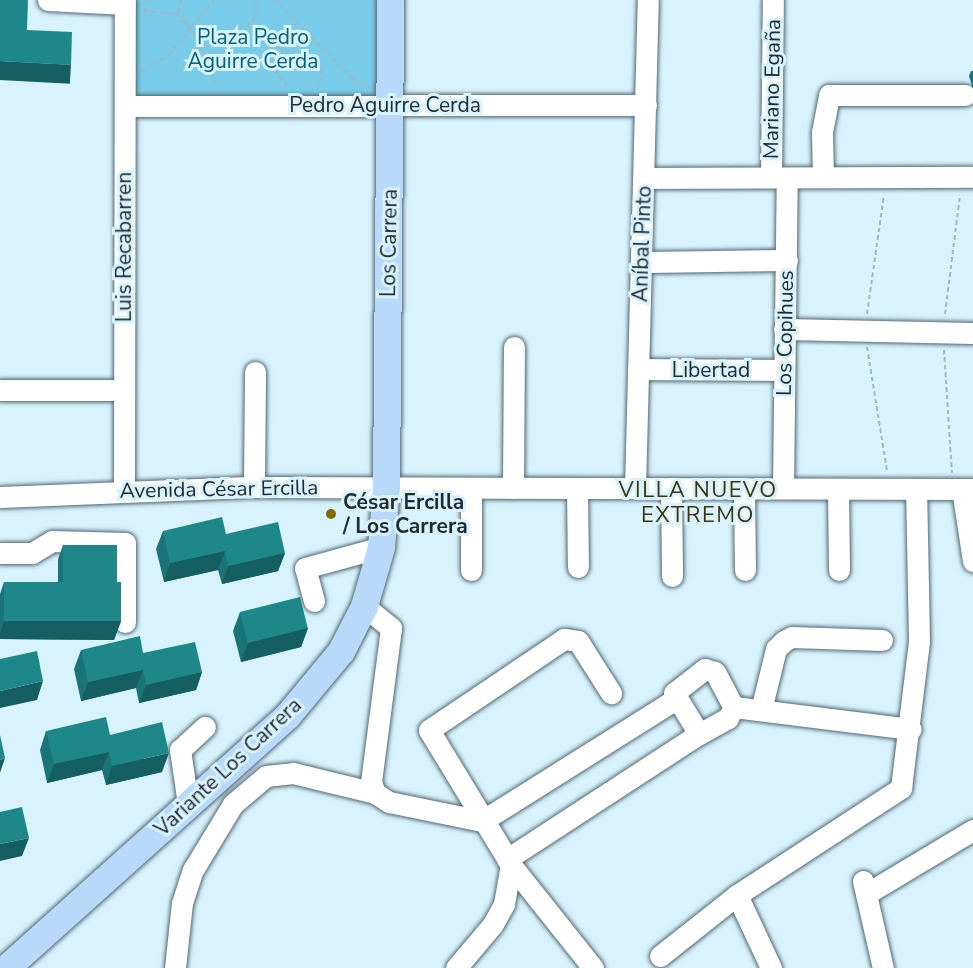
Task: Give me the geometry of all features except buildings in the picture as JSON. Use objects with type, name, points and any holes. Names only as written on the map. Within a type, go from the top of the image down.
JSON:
[{"type":"main road","name":"Los Carrera","points":[[386,486],[381,97],[390,0]]},
{"type":"main road","name":"Variante Los Carrera","points":[[6,968],[287,716],[341,651],[364,606],[381,547],[386,486]]},
{"type":"street","points":[[48,0],[131,4]]},
{"type":"street","name":"Aníbal Pinto","points":[[635,488],[648,0]]},
{"type":"street","name":"Mariano Egaña","points":[[773,0],[779,178]]},
{"type":"street","name":"Luis Recabarren","points":[[124,490],[124,106],[131,4]]},
{"type":"street","points":[[823,177],[829,95],[965,95]]},
{"type":"street","name":"Pedro Aguirre Cerda","points":[[124,106],[381,97],[646,105]]},
{"type":"street","points":[[644,178],[973,177]]},
{"type":"street","name":"Los Copihues","points":[[779,178],[786,260],[783,488]]},
{"type":"street","points":[[641,262],[786,260]]},
{"type":"street","points":[[784,329],[973,333]]},
{"type":"street","points":[[513,488],[514,347]]},
{"type":"street","name":"Libertad","points":[[638,369],[784,370]]},
{"type":"street","points":[[254,487],[255,372]]},
{"type":"street","points":[[0,390],[124,390]]},
{"type":"street","name":"Avenida César Ercilla","points":[[0,487],[78,492]]},
{"type":"street","name":"Avenida César Ercilla","points":[[0,497],[124,490],[254,487],[967,489]]},
{"type":"street","points":[[471,488],[471,570]]},
{"type":"street","points":[[577,488],[578,567]]},
{"type":"street","points":[[670,488],[672,576]]},
{"type":"street","points":[[744,489],[744,570]]},
{"type":"street","points":[[838,489],[839,570]]},
{"type":"street","points":[[660,956],[737,894],[893,795],[906,775],[919,641],[916,489]]},
{"type":"street","points":[[967,489],[973,561]]},
{"type":"street","points":[[0,553],[32,553],[52,541],[125,543],[125,622]]},
{"type":"street","points":[[314,601],[305,568],[381,547]]},
{"type":"street","points":[[364,606],[391,628],[371,782],[375,793]]},
{"type":"street","points":[[761,710],[776,649],[784,641],[792,637],[882,640]]},
{"type":"street","points":[[593,968],[509,862],[430,737],[433,723],[564,639],[578,641],[611,693]]},
{"type":"street","points":[[175,968],[182,903],[194,870],[232,804],[266,776],[293,773],[375,793],[411,808],[482,821],[674,700],[677,687],[710,669],[734,706],[911,729]]},
{"type":"street","points":[[674,700],[699,734]]},
{"type":"street","points":[[456,968],[493,924],[504,904],[509,862],[699,734],[728,718],[734,706]]},
{"type":"street","points":[[188,804],[180,750],[205,727]]},
{"type":"street","points":[[882,968],[865,887],[973,830]]},
{"type":"street","points":[[737,894],[771,968]]},
{"type":"path","points":[[178,14],[181,0]]},
{"type":"path","points":[[137,75],[169,55],[214,0]]},
{"type":"path","points":[[251,26],[256,0]]},
{"type":"path","points":[[275,0],[352,78],[381,97]]},
{"type":"path","points":[[131,4],[178,14],[202,45],[219,91]]},
{"type":"path","points":[[202,45],[251,26]]},
{"type":"path","points":[[251,26],[278,48],[315,59],[322,70],[319,89]]},
{"type":"path","points":[[265,59],[290,90]]},
{"type":"green space","name":"Plaza Pedro Aguirre Cerda","points":[[134,0],[379,0],[379,96],[134,96]]},
{"type":"place","name":"César Ercilla / Los Carrera","points":[[331,514]]},
{"type":"district","name":"VILLA NUEVO EXTREMO","points":[[698,502]]}]
